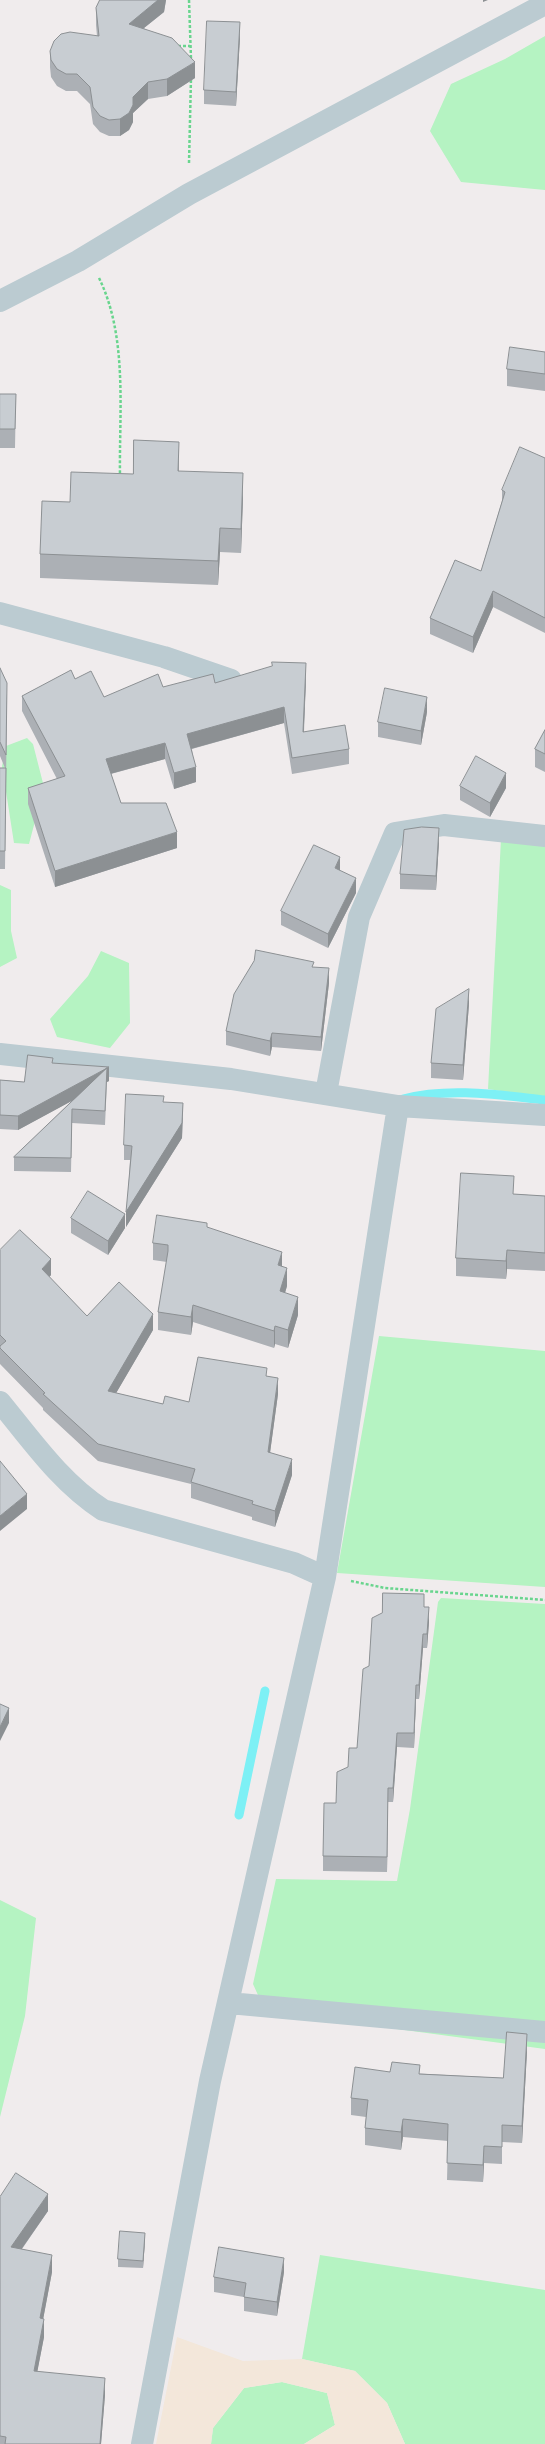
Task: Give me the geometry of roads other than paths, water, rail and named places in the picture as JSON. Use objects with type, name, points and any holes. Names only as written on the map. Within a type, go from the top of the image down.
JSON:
[{"type":"street","points":[[0,301],[87,255],[189,194],[545,4]]},
{"type":"street","points":[[0,613],[164,657],[231,680]]},
{"type":"street","points":[[326,1093],[359,917],[396,833],[444,825],[545,836]]},
{"type":"street","points":[[0,1054],[231,1078],[398,1106],[545,1115]]},
{"type":"street","points":[[142,2444],[210,2081],[229,2003],[325,1576],[398,1106]]},
{"type":"street","points":[[0,1402],[60,1475],[88,1500],[104,1510],[294,1563],[325,1576]]},
{"type":"street","points":[[229,2003],[545,2032]]},
{"type":"waterway","points":[[403,1099],[438,1093],[474,1093],[545,1100]]},
{"type":"waterway","points":[[239,1815],[265,1691]]}]
